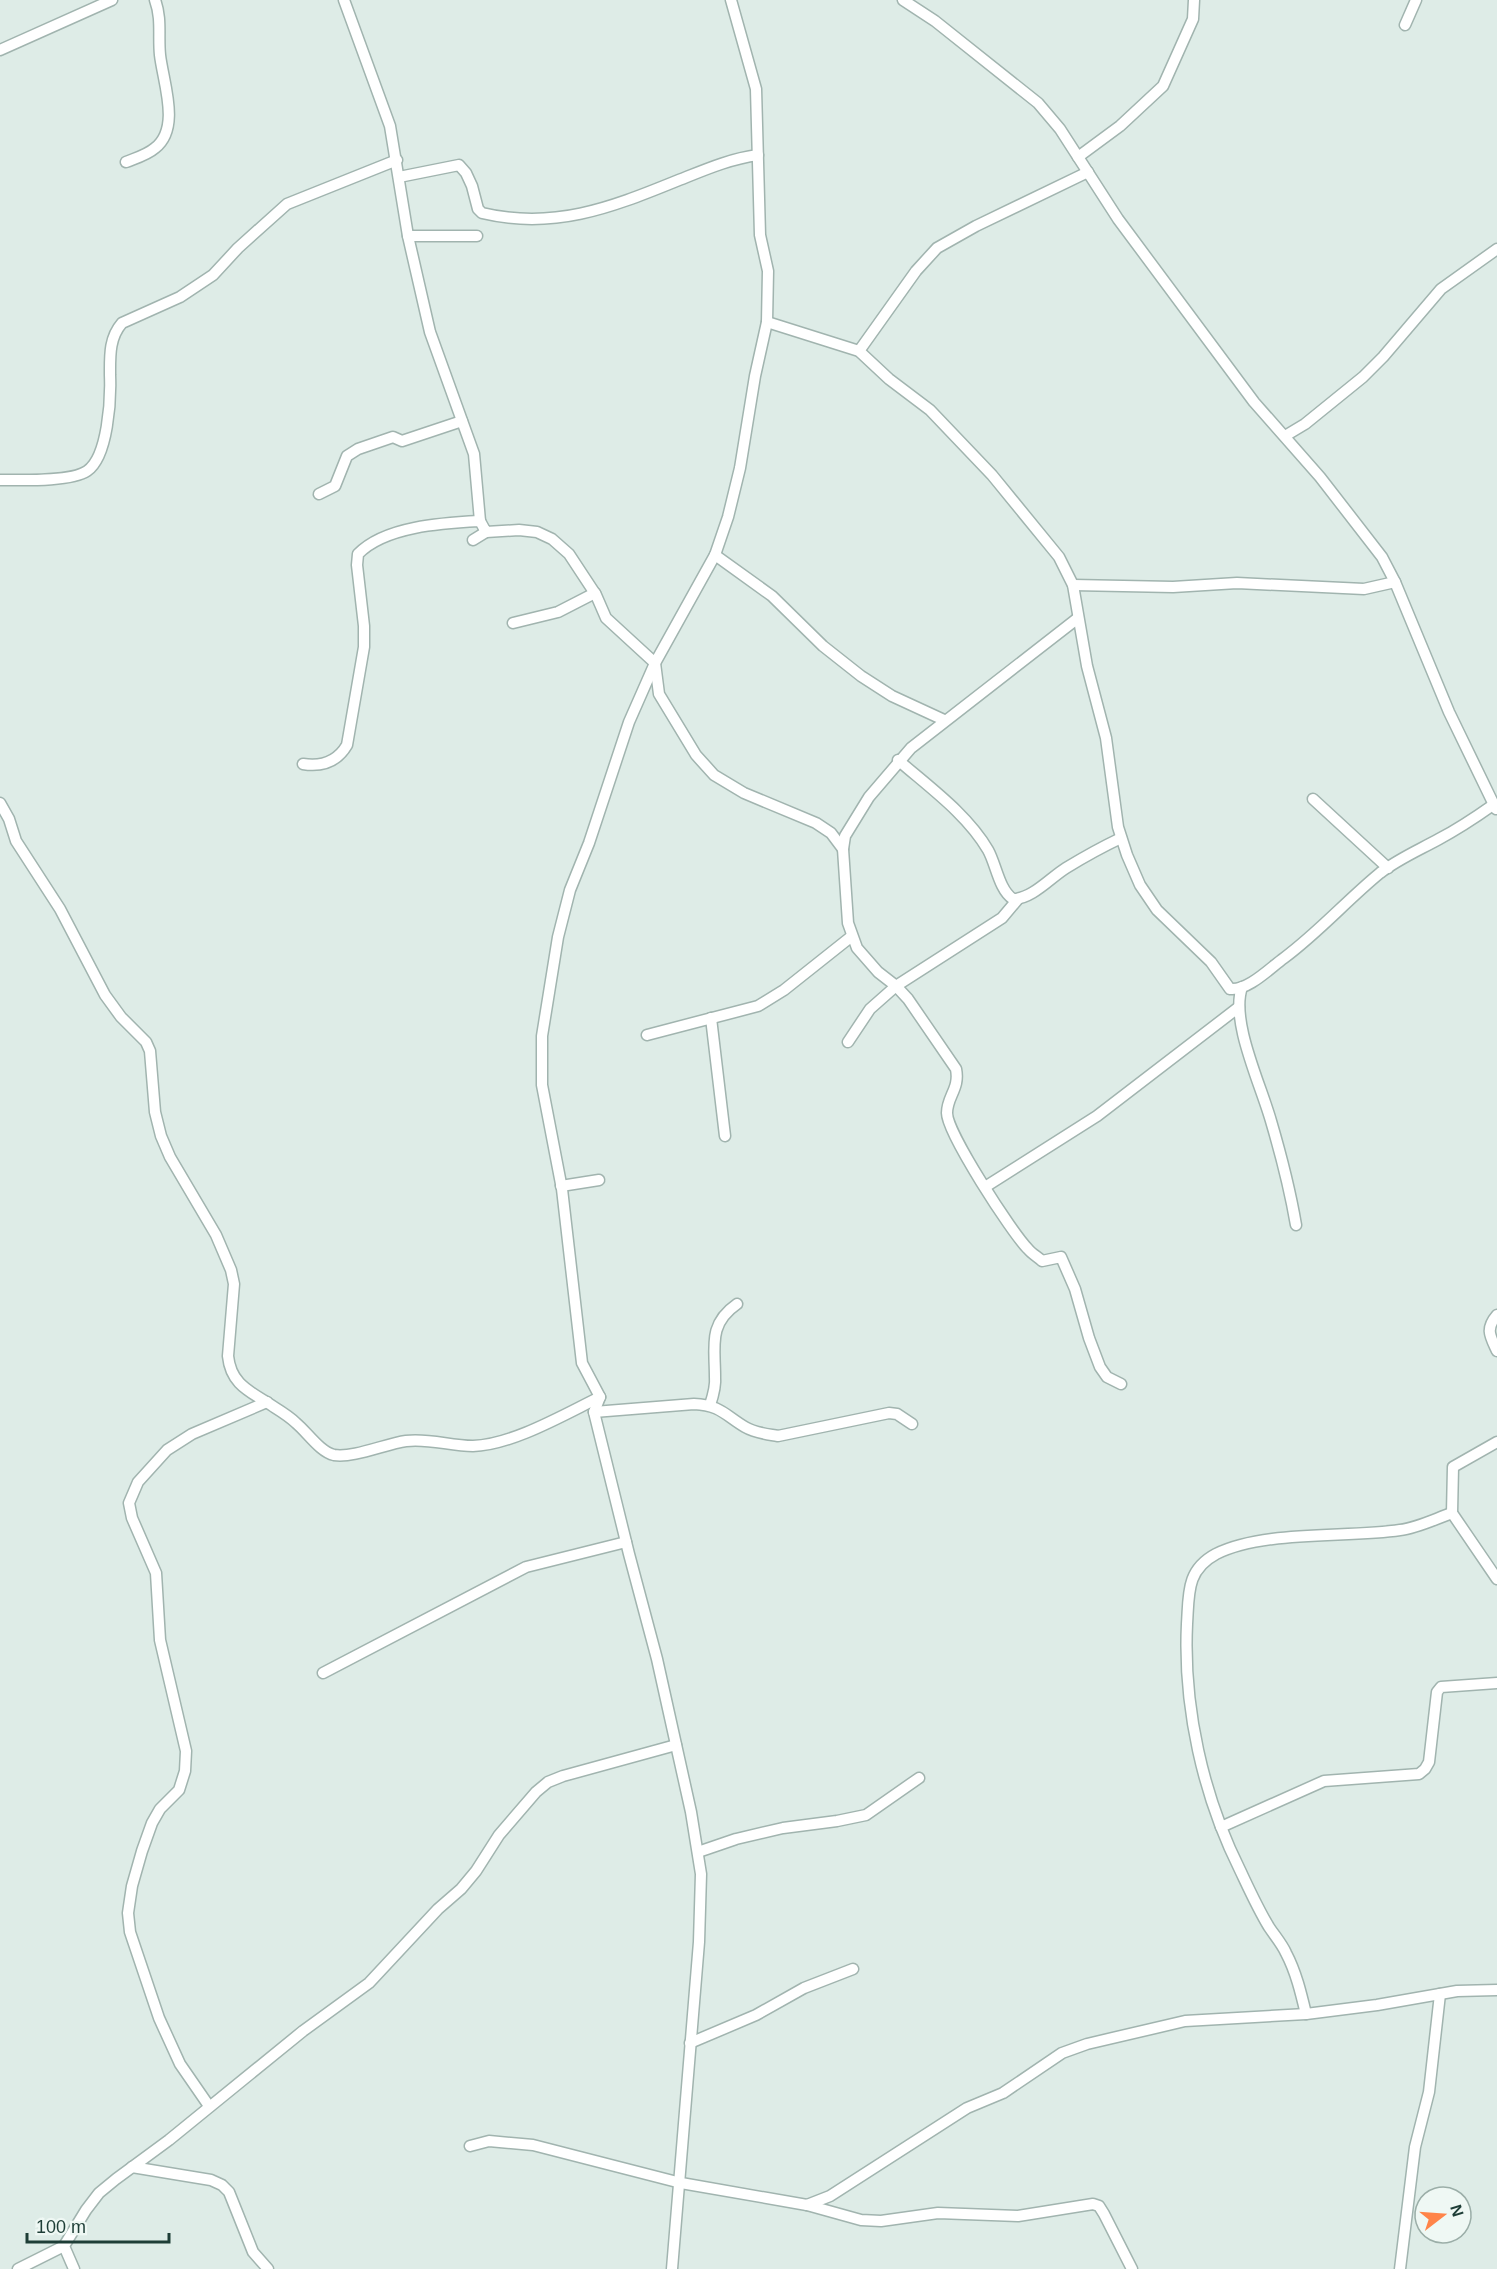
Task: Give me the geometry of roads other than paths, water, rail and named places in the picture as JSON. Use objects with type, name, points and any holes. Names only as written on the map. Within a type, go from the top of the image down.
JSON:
[{"type":"street","points":[[0,50],[112,0]]},
{"type":"street","points":[[126,162],[156,147],[164,138],[168,126],[167,102],[159,52],[160,23],[154,0]]},
{"type":"street","points":[[344,0],[390,126],[408,236],[430,332],[474,454],[480,520],[486,532]]},
{"type":"street","points":[[672,2269],[681,2183],[701,1874],[676,1745],[647,1616],[594,1412],[600,1396],[582,1363],[561,1186],[542,1085],[542,1036],[558,938],[570,890],[589,843],[629,722],[655,663],[715,555],[728,517],[740,468],[755,376],[767,322],[768,271],[760,235],[756,89],[731,0]]},
{"type":"street","points":[[767,322],[859,351],[930,410],[992,475],[1059,557],[1073,585],[1087,666],[1106,738],[1121,838],[1140,885],[1157,910],[1211,962],[1230,989],[1235,990],[1242,987],[1287,956],[1388,868],[1495,807],[1449,712],[1395,582],[1382,557],[1285,436],[1254,402],[1132,238],[1060,129],[1038,104],[935,21],[903,0]]},
{"type":"street","points":[[1078,157],[1120,126],[1162,86],[1192,19],[1194,0]]},
{"type":"street","points":[[1405,25],[1416,0]]},
{"type":"street","points":[[399,177],[459,165],[466,173],[478,209],[482,213],[533,219],[556,219],[587,214],[732,160],[758,155]]},
{"type":"street","points":[[0,480],[69,477],[86,472],[95,462],[104,439],[111,390],[111,342],[115,331],[122,323],[180,297],[213,275],[238,248],[286,204],[397,160]]},
{"type":"street","points":[[859,351],[916,271],[937,248],[1088,172]]},
{"type":"street","points":[[408,236],[477,236]]},
{"type":"street","points":[[1285,436],[1305,424],[1363,377],[1441,289],[1497,249]]},
{"type":"street","points":[[319,494],[335,486],[347,456],[357,449],[393,437],[402,441],[462,421]]},
{"type":"street","points":[[303,764],[317,766],[331,761],[341,755],[347,745],[364,647],[358,554],[374,542],[402,532],[427,526],[480,520]]},
{"type":"street","points":[[472,540],[486,532],[519,530],[537,532],[552,540],[569,554],[595,593],[606,618],[655,663],[659,694],[696,755],[714,774],[744,793],[816,823],[831,833],[843,849]]},
{"type":"street","points":[[715,555],[772,596],[823,646],[861,676],[892,696],[945,720]]},
{"type":"street","points":[[1073,585],[1173,587],[1237,583],[1364,589],[1395,582]]},
{"type":"street","points":[[513,623],[558,612],[595,593]]},
{"type":"street","points":[[1078,618],[945,720],[898,760],[853,821],[845,836],[843,849],[848,923],[857,948],[878,972],[896,986],[956,1069],[958,1079],[956,1090],[949,1102],[947,1114],[950,1126],[1012,1230],[1028,1250],[1042,1261],[1061,1257],[1100,1367],[1107,1377],[1121,1384]]},
{"type":"street","points":[[898,760],[949,805],[975,832],[988,850],[1009,897],[1018,899]]},
{"type":"street","points":[[1312,799],[1388,868]]},
{"type":"street","points":[[0,803],[9,819],[16,841],[60,909],[105,995],[121,1017],[146,1042],[150,1051],[155,1112],[161,1136],[170,1157],[216,1235],[231,1270],[234,1284],[229,1368],[234,1378],[242,1386],[294,1421],[322,1448],[333,1455],[351,1454],[408,1441],[435,1440],[475,1446],[496,1443],[558,1418],[600,1396]]},
{"type":"street","points":[[848,1042],[870,1009],[896,986],[1002,918],[1018,899],[1093,852],[1121,838]]},
{"type":"street","points":[[647,1035],[758,1006],[784,990],[852,936]]},
{"type":"street","points":[[1242,987],[1239,1007],[1249,1052],[1272,1125],[1296,1225]]},
{"type":"street","points":[[986,1187],[1097,1116],[1239,1007]]},
{"type":"street","points":[[711,1018],[725,1136]]},
{"type":"street","points":[[561,1186],[599,1180]]},
{"type":"street","points":[[710,1405],[716,1378],[714,1349],[718,1323],[725,1313],[737,1304]]},
{"type":"street","points":[[1497,1315],[1492,1321],[1489,1332],[1497,1352]]},
{"type":"street","points":[[208,2106],[180,2064],[159,2018],[130,1932],[128,1913],[132,1886],[142,1851],[152,1823],[160,1809],[179,1790],[185,1772],[186,1751],[160,1641],[156,1573],[132,1518],[129,1503],[138,1482],[167,1450],[192,1434],[267,1402]]},
{"type":"street","points":[[594,1412],[694,1404],[710,1405],[722,1410],[746,1428],[778,1436],[889,1413],[897,1414],[912,1425]]},
{"type":"street","points":[[1497,1442],[1453,1467],[1452,1513],[1497,1579]]},
{"type":"street","points":[[1306,2014],[1293,1968],[1239,1869],[1221,1827],[1192,1721],[1186,1642],[1189,1587],[1196,1570],[1218,1554],[1236,1547],[1274,1539],[1403,1530],[1452,1513]]},
{"type":"street","points":[[323,1673],[526,1567],[626,1542]]},
{"type":"street","points":[[1221,1827],[1324,1781],[1419,1774],[1429,1762],[1437,1692],[1441,1687],[1497,1683]]},
{"type":"street","points":[[18,2269],[64,2246],[73,2229],[99,2193],[169,2140],[303,2031],[369,1983],[438,1909],[461,1889],[476,1871],[499,1835],[536,1792],[548,1782],[590,1767],[676,1745]]},
{"type":"street","points":[[698,1852],[736,1839],[783,1828],[866,1815],[919,1778]]},
{"type":"street","points":[[690,2043],[756,2016],[804,1988],[853,1969]]},
{"type":"street","points":[[807,2205],[830,2196],[967,2108],[1003,2093],[1062,2053],[1087,2044],[1185,2021],[1306,2014],[1377,2005],[1456,1991],[1497,1990]]},
{"type":"street","points":[[1400,2269],[1414,2147],[1429,2092],[1440,1994]]},
{"type":"street","points":[[470,2146],[489,2141],[533,2145],[681,2183],[807,2205],[861,2220],[881,2221],[938,2213],[1018,2216],[1093,2204],[1099,2206],[1104,2214],[1132,2269]]},
{"type":"street","points":[[132,2167],[211,2180],[222,2185],[234,2202],[253,2252],[268,2269]]},
{"type":"street","points":[[64,2246],[74,2269]]}]
